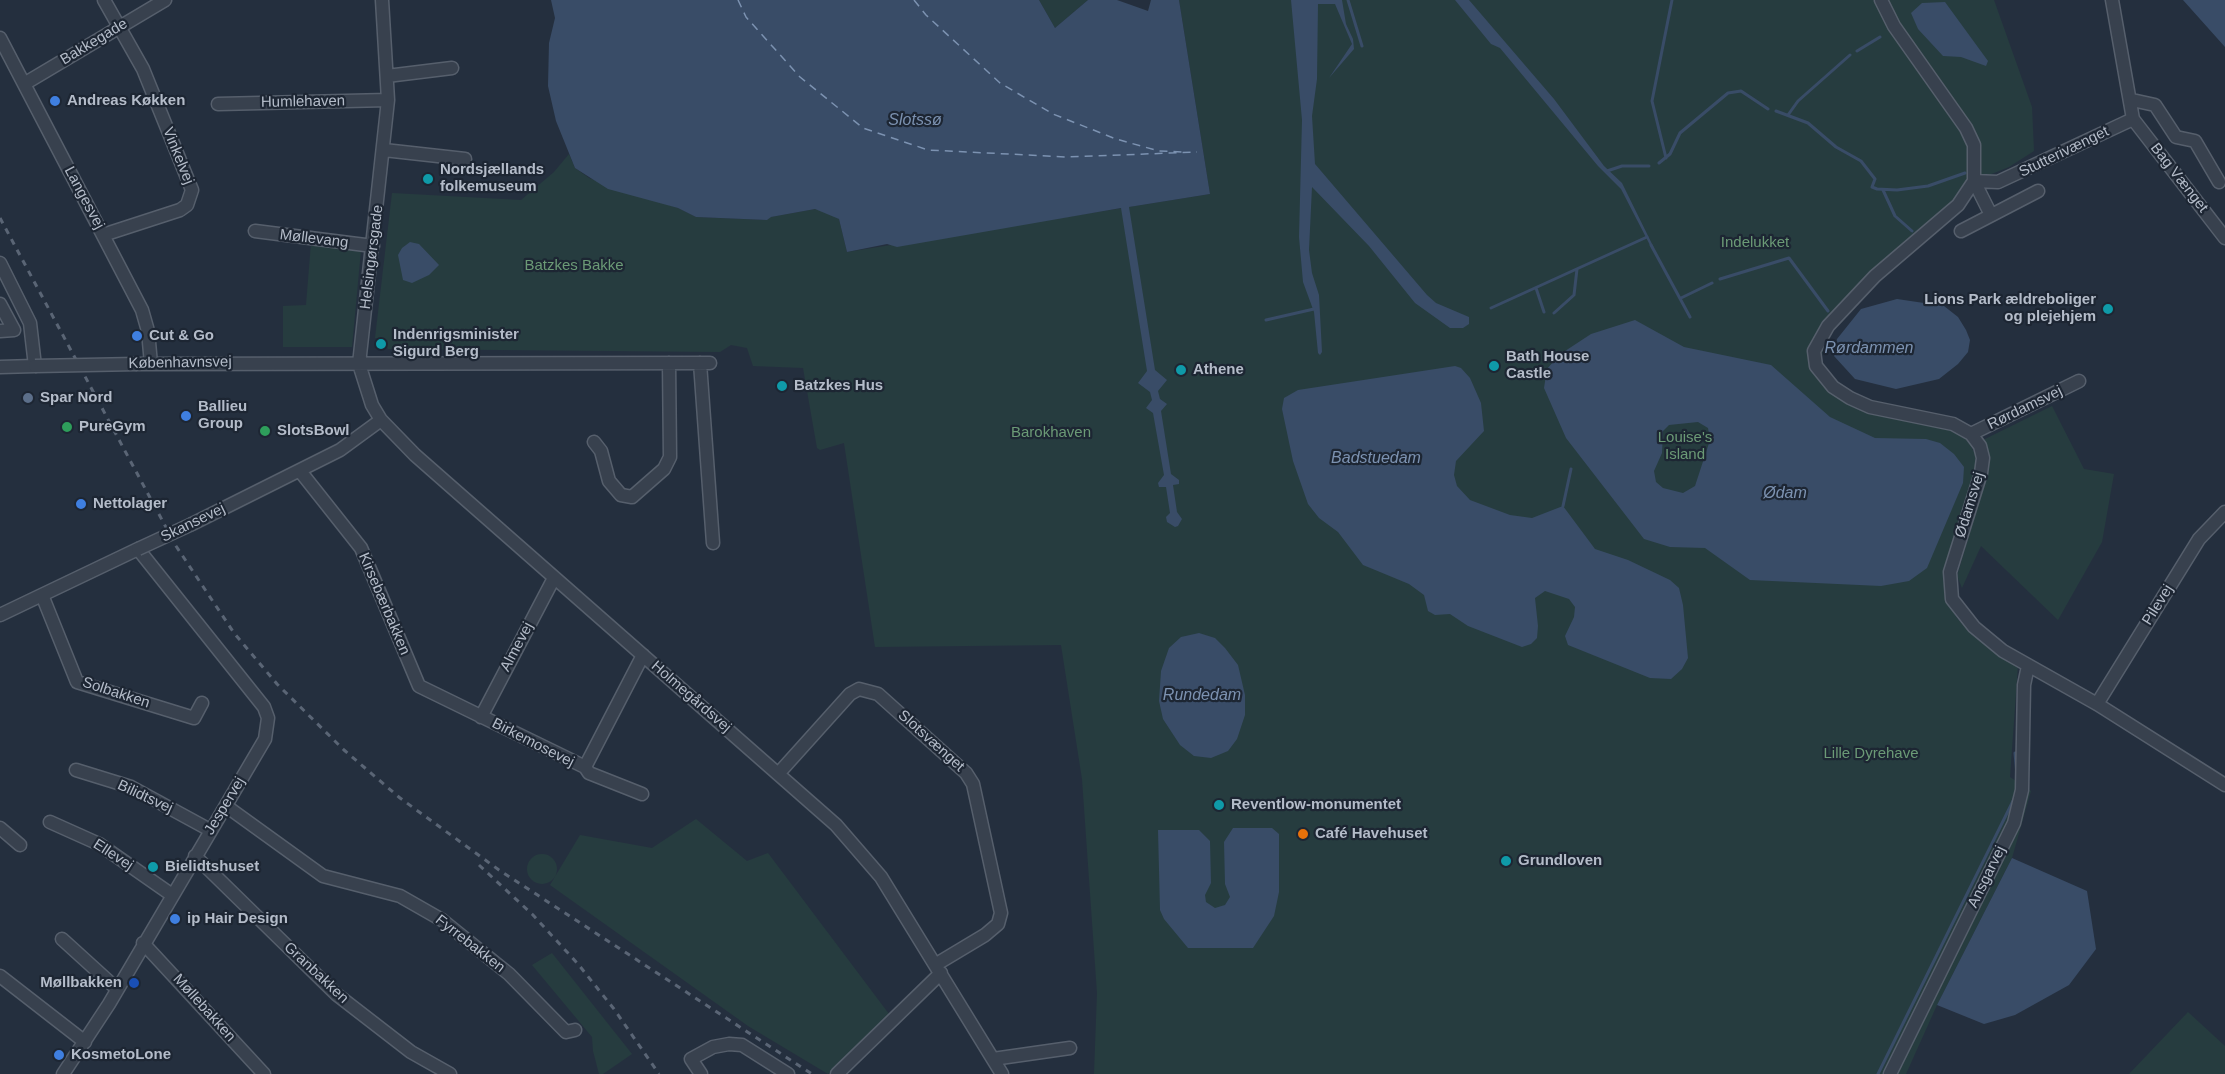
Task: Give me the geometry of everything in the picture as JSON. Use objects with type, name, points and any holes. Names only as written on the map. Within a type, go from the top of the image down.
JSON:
[{"type":"street","points":[[104,0],[118,27]]},
{"type":"street","name":"Bakkegade","points":[[24,84],[165,0]]},
{"type":"street","name":"Helsingørsgade","points":[[360,364],[388,100],[382,0]]},
{"type":"street","points":[[1881,0],[1894,27],[1966,128],[1974,145],[1974,181],[1991,215]]},
{"type":"street","points":[[2112,0],[2132,100],[2133,119]]},
{"type":"street","name":"Vinkelvej","points":[[103,235],[180,210],[187,205],[192,190],[143,69],[118,27]]},
{"type":"street","name":"Langesvej","points":[[0,38],[142,310],[148,332],[151,364]]},
{"type":"street","points":[[387,76],[453,68]]},
{"type":"street","name":"Humlehaven","points":[[218,104],[388,100]]},
{"type":"street","points":[[2132,100],[2155,105],[2176,137],[2194,141],[2219,182]]},
{"type":"street","name":"Stutterivænget","points":[[1974,181],[1998,182],[2133,119]]},
{"type":"street","name":"Bag Vænget","points":[[2133,119],[2225,238]]},
{"type":"street","points":[[384,150],[465,159]]},
{"type":"street","points":[[1971,434],[1953,424],[1870,407],[1851,398],[1833,387],[1816,366],[1814,351],[1819,338],[1843,309],[1875,276],[1958,205],[1974,181]]},
{"type":"street","points":[[1960,231],[2038,191]]},
{"type":"street","name":"Møllevang","points":[[255,231],[373,246]]},
{"type":"street","points":[[0,263],[30,323],[35,366]]},
{"type":"street","points":[[0,304],[14,330],[0,331]]},
{"type":"street","name":"Københavnsvej","points":[[0,367],[255,362],[360,364]]},
{"type":"street","points":[[594,442],[602,451],[609,481],[621,495],[632,497],[664,469],[669,457],[669,363]]},
{"type":"street","points":[[360,364],[705,363],[713,543]]},
{"type":"street","name":"Holmegårdsvej","points":[[360,364],[372,405],[381,420],[415,456],[836,825],[862,853],[938,969],[1002,1074]]},
{"type":"street","name":"Rørdamsvej","points":[[1971,434],[2079,381]]},
{"type":"street","name":"Skansevej","points":[[0,615],[300,471],[340,450],[381,420]]},
{"type":"street","name":"Ødamsvej","points":[[1971,434],[1980,446],[1983,458],[1981,473],[1950,572],[1951,592],[1961,613],[2003,651],[2097,704],[2225,784]]},
{"type":"street","name":"Kirsebærbakken","points":[[300,471],[361,548],[419,686],[481,717]]},
{"type":"street","name":"Pilevej","points":[[2097,704],[2199,539],[2225,512]]},
{"type":"street","name":"Jespervej","points":[[63,1074],[117,989],[226,806],[268,730],[264,707],[138,549]]},
{"type":"street","name":"Almevej","points":[[481,717],[554,578]]},
{"type":"street","name":"Solbakken","points":[[42,595],[77,681],[194,718],[202,703]]},
{"type":"street","name":"Birkemosevej","points":[[585,767],[643,655]]},
{"type":"street","name":"Ansgarvej","points":[[1890,1074],[2014,823],[2022,790],[2024,685],[2028,666]]},
{"type":"street","name":"Slotsvænget","points":[[778,774],[850,694],[858,689],[878,694],[966,773],[973,784],[1001,913],[999,924],[938,969]]},
{"type":"street","name":"Birkemosevej","points":[[481,717],[585,767],[589,773],[642,794]]},
{"type":"street","name":"Bilidtsvej","points":[[76,770],[132,788],[210,830]]},
{"type":"street","name":"Fyrrebakken","points":[[226,806],[323,876],[400,896],[442,920],[509,974],[566,1032],[575,1030]]},
{"type":"street","name":"Ellevej","points":[[50,822],[99,844],[172,895]]},
{"type":"street","points":[[0,828],[20,845]]},
{"type":"street","name":"Granbakken","points":[[195,856],[336,994],[411,1052],[450,1074]]},
{"type":"street","points":[[62,939],[117,989]]},
{"type":"street","name":"Møllebakken","points":[[143,943],[264,1074]]},
{"type":"street","points":[[837,1074],[938,969]]},
{"type":"street","points":[[0,976],[84,1042]]},
{"type":"street","points":[[701,1074],[692,1059],[713,1047],[729,1044],[742,1045],[788,1074]]},
{"type":"street","points":[[993,1059],[1070,1048]]},
{"type":"green space","points":[[1039,0],[1088,0],[1055,28]]},
{"type":"green space","points":[[1179,0],[1994,0],[2032,107],[2034,151],[2009,167],[1974,181],[1968,194],[1867,282],[1825,339],[1821,361],[1826,374],[1847,403],[1953,431],[1967,439],[1977,463],[1947,596],[1956,617],[1973,635],[2018,665],[2010,777],[2031,791],[2012,858],[1937,1005],[1906,1074],[1094,1074],[1097,993],[1082,779],[1061,645],[875,647],[844,443],[820,450],[817,448],[803,368],[753,366],[747,348],[731,345],[720,352],[388,349],[382,339],[375,338],[392,193],[521,200],[554,172],[569,154],[575,168],[589,178],[678,208],[696,217],[767,220],[770,217],[815,209],[828,212],[839,219],[847,252],[1210,194]]},
{"type":"green space","points":[[311,243],[361,250],[352,347],[283,347],[283,306],[306,305]]},
{"type":"green space","points":[[2052,406],[2084,469],[2114,474],[2102,542],[2058,620],[1981,546],[1962,588],[1957,576],[1989,468],[1989,456],[1983,440]]},
{"type":"green space","points":[[696,819],[747,861],[768,853],[889,1014],[828,1074],[748,1026],[550,885],[580,835],[652,848]]},
{"type":"green space","points":[[542,854],[553,858],[557,869],[553,880],[542,884],[531,880],[527,869],[531,858]]},
{"type":"green space","points":[[552,953],[632,1054],[603,1074],[599,1074],[592,1037],[532,965]]},
{"type":"green space","points":[[2188,1012],[2225,1046],[2225,1074],[2129,1074]]},
{"type":"water","name":"Slotssø","points":[[551,0],[1039,0],[1055,28],[1088,0],[1117,0],[1148,11],[1151,0],[1179,0],[1210,194],[1129,207],[1155,370],[1167,380],[1158,391],[1160,399],[1167,404],[1161,411],[1171,474],[1179,480],[1179,484],[1173,485],[1177,512],[1182,519],[1178,526],[1175,527],[1167,522],[1166,517],[1170,513],[1166,487],[1159,487],[1158,483],[1164,475],[1153,413],[1146,408],[1152,400],[1150,392],[1138,383],[1147,371],[1121,208],[897,247],[887,244],[847,252],[839,219],[815,209],[771,217],[767,220],[696,217],[678,208],[608,189],[575,168],[556,121],[548,86],[549,43],[555,18]]},
{"type":"water","points":[[1291,0],[1342,0],[1346,24],[1353,39],[1354,49],[1329,78],[1352,44],[1335,4],[1318,4],[1317,79],[1312,116],[1315,164],[1427,295],[1436,303],[1469,317],[1469,324],[1463,328],[1450,328],[1415,303],[1369,246],[1312,187],[1309,250],[1312,273],[1319,295],[1322,352],[1320,355],[1318,353],[1314,312],[1303,282],[1299,237],[1302,120]]},
{"type":"water","points":[[1455,0],[1469,0],[1554,99],[1604,166],[1622,183],[1654,248],[1652,249],[1621,189],[1598,166],[1500,48],[1491,44]]},
{"type":"water","points":[[2183,0],[2225,0],[2225,47]]},
{"type":"water","points":[[1945,2],[1988,61],[1986,66],[1961,57],[1943,56],[1918,29],[1911,13],[1922,3]]},
{"type":"water","points":[[410,242],[419,244],[439,265],[429,275],[412,283],[403,280],[398,255],[402,248]]},
{"type":"water","name":"Rørdammen","points":[[1897,299],[1944,306],[1958,317],[1966,330],[1970,340],[1968,352],[1958,364],[1939,379],[1896,389],[1855,379],[1834,356],[1837,339],[1861,309]]},
{"type":"water","name":"Ødam","points":[[1635,320],[1684,347],[1771,365],[1830,417],[1875,438],[1926,439],[1940,443],[1954,454],[1964,467],[1963,483],[1927,568],[1909,581],[1881,586],[1750,580],[1705,548],[1670,547],[1644,539],[1566,438],[1544,388],[1547,369],[1559,355],[1591,334]],"holes":[[[1698,422],[1708,428],[1710,440],[1695,486],[1683,493],[1663,488],[1656,482],[1654,471],[1662,453],[1663,431],[1669,425]]]},
{"type":"water","name":"Badstuedam","points":[[1455,366],[1461,368],[1470,378],[1481,403],[1484,431],[1456,461],[1454,475],[1457,486],[1470,500],[1510,515],[1532,518],[1563,506],[1595,549],[1628,560],[1670,580],[1679,588],[1688,658],[1682,669],[1671,679],[1650,678],[1568,645],[1565,636],[1574,617],[1575,607],[1569,599],[1545,591],[1535,598],[1537,638],[1531,644],[1522,647],[1468,626],[1450,614],[1435,615],[1428,611],[1424,595],[1409,584],[1363,565],[1338,532],[1319,518],[1308,504],[1293,461],[1282,409],[1284,398],[1298,390]]},
{"type":"water","name":"Rundedam","points":[[1199,633],[1215,638],[1238,665],[1245,695],[1245,715],[1237,739],[1228,751],[1211,758],[1194,756],[1180,745],[1163,719],[1159,701],[1161,671],[1169,648],[1181,637]]},
{"type":"water","points":[[1233,828],[1272,828],[1279,834],[1279,892],[1274,916],[1253,948],[1188,948],[1164,919],[1160,910],[1158,830],[1199,830],[1210,841],[1211,883],[1205,895],[1206,902],[1215,908],[1225,905],[1230,897],[1225,884],[1224,842]]},
{"type":"water","points":[[2012,858],[2087,891],[2096,949],[2069,985],[2015,1015],[1984,1024],[1937,1005]]},
{"type":"waterway","points":[[1348,0],[1362,46]]},
{"type":"waterway","points":[[1666,158],[1652,101],[1672,0]]},
{"type":"waterway","points":[[1857,51],[1880,37]]},
{"type":"waterway","points":[[1788,115],[1798,101],[1850,55]]},
{"type":"waterway","points":[[1659,163],[1670,154],[1680,133],[1728,93],[1741,91],[1768,109]]},
{"type":"waterway","points":[[1776,111],[1808,123],[1836,147],[1861,161],[1875,179],[1872,187],[1877,189],[1897,190],[1928,186],[1965,173]]},
{"type":"waterway","points":[[1607,171],[1622,166],[1649,166]]},
{"type":"waterway","points":[[1883,190],[1895,216],[1912,231]]},
{"type":"waterway","points":[[1491,308],[1647,237]]},
{"type":"waterway","points":[[1651,245],[1690,317]]},
{"type":"waterway","points":[[1720,279],[1789,258],[1828,311]]},
{"type":"waterway","points":[[1554,313],[1574,295],[1577,269]]},
{"type":"waterway","points":[[1681,298],[1712,283]]},
{"type":"waterway","points":[[1536,288],[1544,312]]},
{"type":"waterway","points":[[1266,320],[1314,309]]},
{"type":"waterway","points":[[1563,506],[1571,469]]},
{"type":"waterway","points":[[2015,753],[2017,775]]},
{"type":"waterway","points":[[1878,1074],[2014,799]]},
{"type":"ferry route","points":[[738,0],[746,17],[800,77],[863,128],[928,150],[1067,157],[1197,152]]},
{"type":"ferry route","points":[[914,0],[926,15],[1000,83],[1053,114],[1116,139],[1159,151],[1183,152]]},
{"type":"railway","points":[[0,218],[176,546],[234,633],[277,684],[344,750],[400,798],[499,870],[812,1074]]},
{"type":"railway","points":[[479,865],[533,915],[578,964],[614,1009],[659,1074]]},
{"type":"place","name":"Andreas Køkken","points":[[55,101]]},
{"type":"place","name":"Nordsjællands folkemuseum","points":[[428,179]]},
{"type":"place","name":"Lions Park ældreboliger og plejehjem","points":[[2108,309]]},
{"type":"place","name":"Cut & Go","points":[[137,336]]},
{"type":"place","name":"Indenrigsminister Sigurd Berg","points":[[381,344]]},
{"type":"place","name":"Bath House Castle","points":[[1494,366]]},
{"type":"place","name":"Athene","points":[[1181,370]]},
{"type":"place","name":"Batzkes Hus","points":[[782,386]]},
{"type":"place","name":"Spar Nord","points":[[28,398]]},
{"type":"place","name":"Ballieu Group","points":[[186,416]]},
{"type":"place","name":"PureGym","points":[[67,427]]},
{"type":"place","name":"SlotsBowl","points":[[265,431]]},
{"type":"place","name":"Nettolager","points":[[81,504]]},
{"type":"place","name":"Reventlow-monumentet","points":[[1219,805]]},
{"type":"place","name":"Café Havehuset","points":[[1303,834]]},
{"type":"place","name":"Grundloven","points":[[1506,861]]},
{"type":"place","name":"Bielidtshuset","points":[[153,867]]},
{"type":"place","name":"ip Hair Design","points":[[175,919]]},
{"type":"place","name":"Møllbakken","points":[[134,983]]},
{"type":"place","name":"KosmetoLone","points":[[59,1055]]},
{"type":"park label","name":"Indelukket","points":[[1755,243]]},
{"type":"park label","name":"Batzkes Bakke","points":[[574,266]]},
{"type":"park label","name":"Barokhaven","points":[[1051,433]]},
{"type":"park label","name":"Louise's Island","points":[[1685,446]]},
{"type":"park label","name":"Lille Dyrehave","points":[[1871,754]]}]
